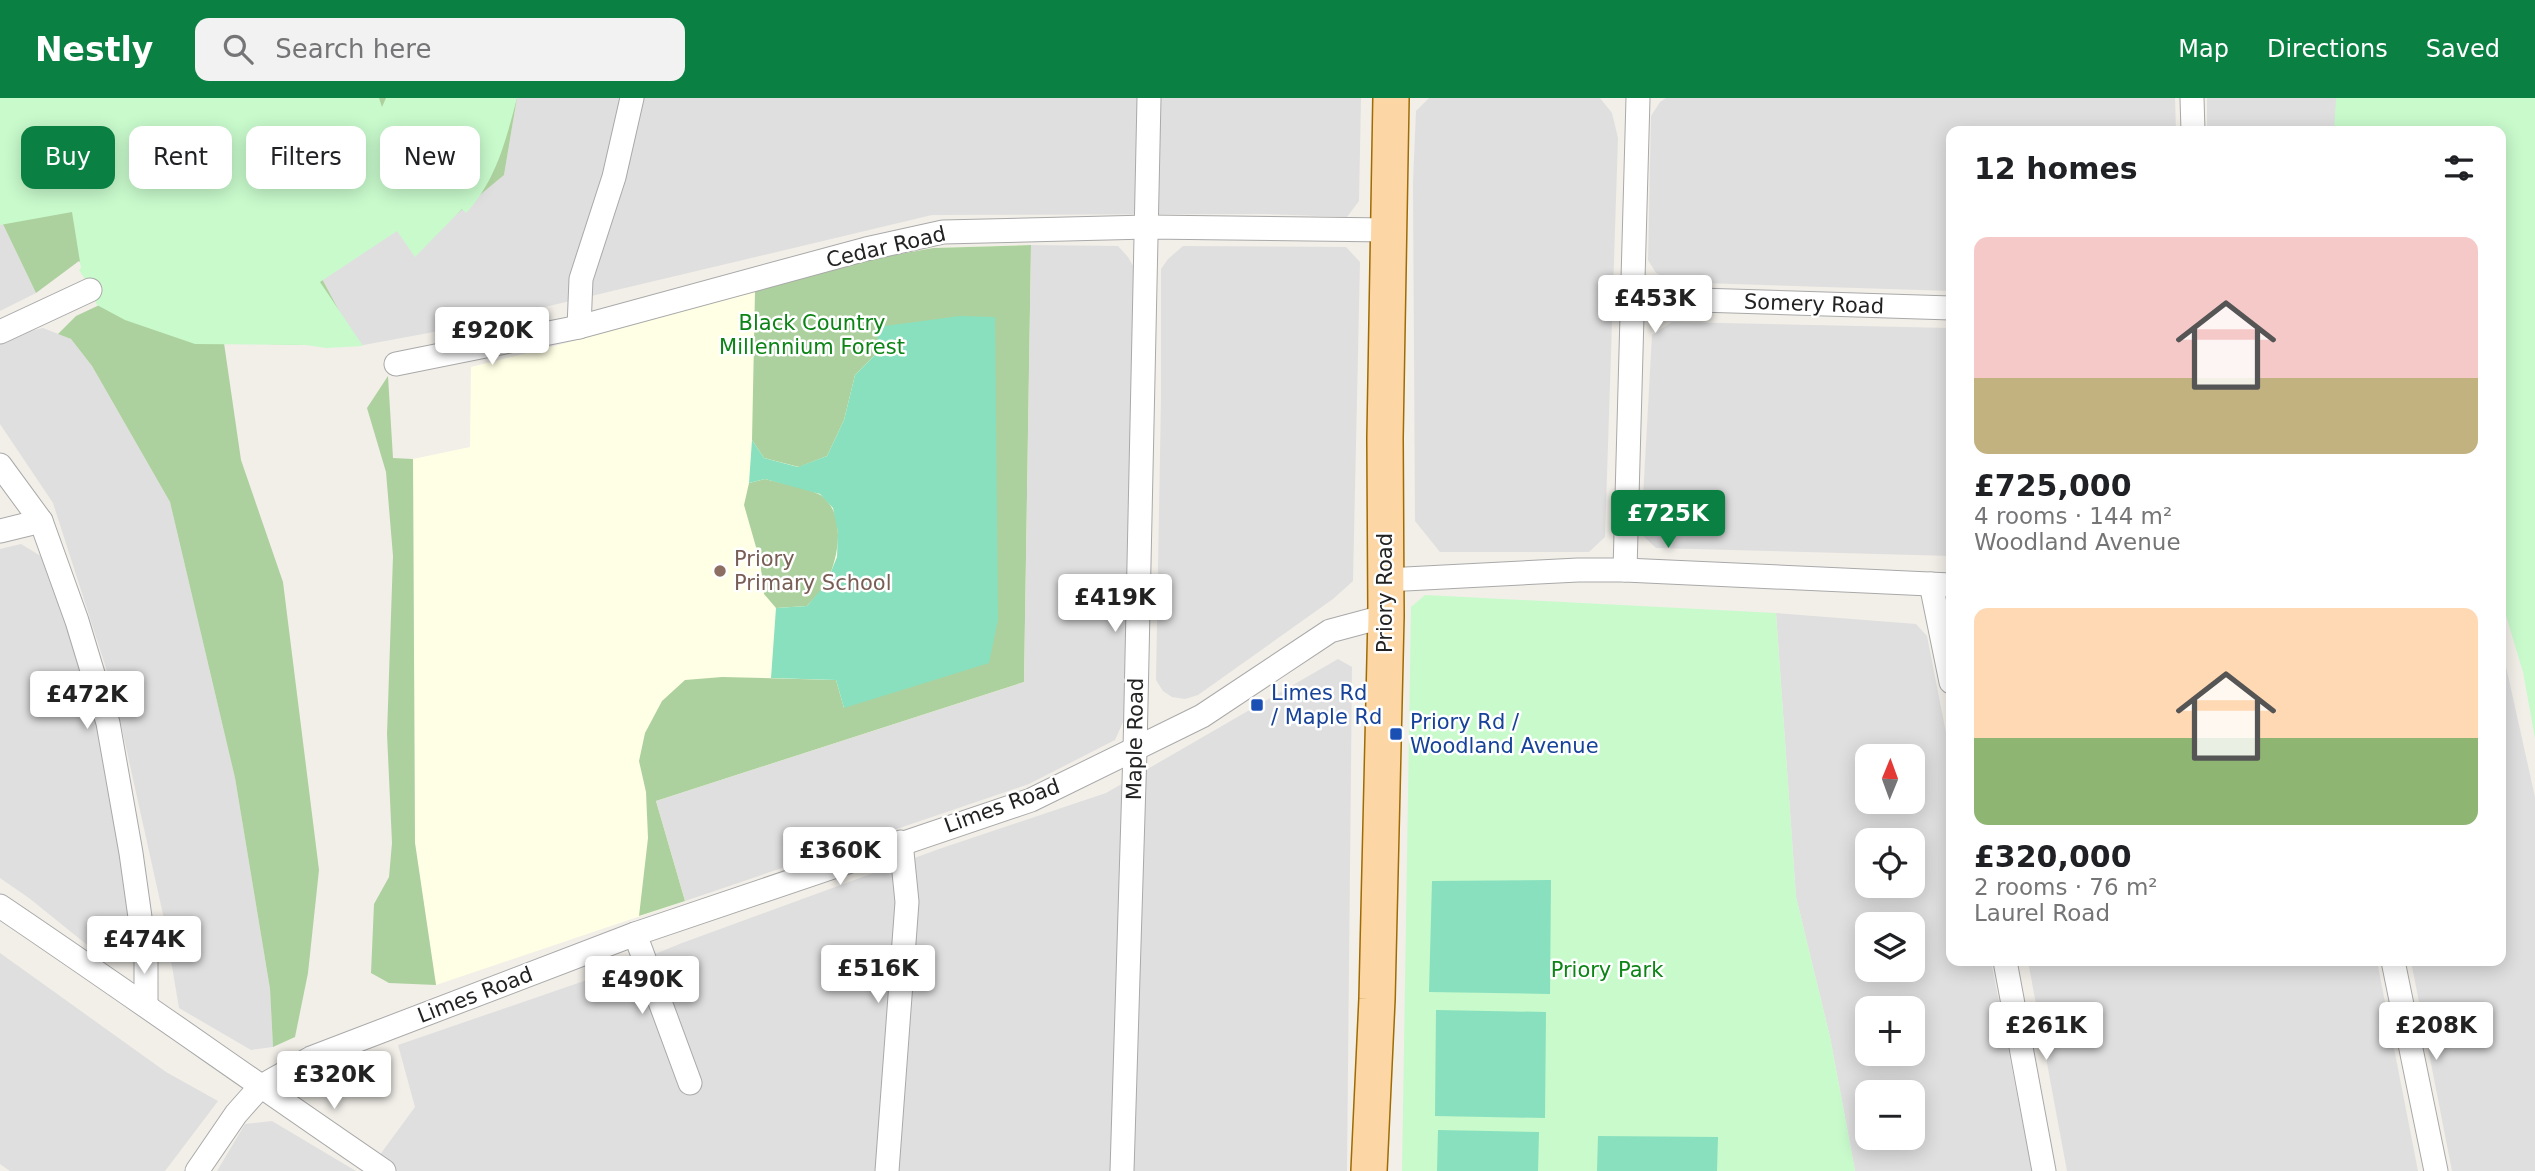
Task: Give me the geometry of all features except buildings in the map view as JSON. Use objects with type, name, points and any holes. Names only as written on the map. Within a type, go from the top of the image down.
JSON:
[{"type":"main road","name":"Priory Road","points":[[1369,1171],[1377,999],[1386,617],[1385,438],[1391,98]]},
{"type":"street","points":[[579,327],[581,279],[614,177],[632,98]]},
{"type":"street","name":"Maple Road","points":[[1122,1171],[1135,750],[1149,98]]},
{"type":"street","points":[[1625,570],[1638,98]]},
{"type":"street","points":[[2192,98],[2193,126]]},
{"type":"street","name":"Cedar Road","points":[[396,364],[579,327],[866,249],[943,232],[1148,227],[1388,230]]},
{"type":"street","points":[[0,332],[90,290]]},
{"type":"street","name":"Somery Road","points":[[1634,298],[1946,308]]},
{"type":"street","points":[[0,465],[41,521],[77,621],[107,723],[131,853],[144,946],[146,1004]]},
{"type":"street","points":[[0,531],[41,521]]},
{"type":"street","points":[[1386,580],[1625,570],[1941,584],[1946,633]]},
{"type":"street","name":"Limes Road","points":[[197,1171],[236,1114],[260,1087],[312,1058],[635,934],[1031,800],[1202,716],[1330,631],[1386,617]]},
{"type":"street","points":[[887,1171],[907,902],[901,842]]},
{"type":"street","points":[[0,906],[146,1004],[260,1087],[384,1171]]},
{"type":"street","points":[[635,934],[690,1083]]},
{"type":"street","points":[[2006,966],[2044,1171]]},
{"type":"street","points":[[2394,966],[2435,1171]]},
{"type":"shaded area","points":[[517,98],[1361,98],[1359,201],[1347,217],[1262,214],[932,215],[461,327],[358,346],[321,279],[399,224],[474,189],[480,189],[480,186],[504,175]]},
{"type":"shaded area","points":[[1429,98],[1600,98],[1612,113],[1618,138],[1605,537],[1589,552],[1440,552],[1415,521],[1413,182],[1416,111]]},
{"type":"shaded area","points":[[1666,98],[2175,98],[2176,126],[1946,126],[1946,291],[1671,282],[1656,273],[1648,260],[1651,116]]},
{"type":"shaded area","points":[[2207,98],[2347,98],[2349,126],[2207,126]]},
{"type":"shaded area","points":[[0,218],[36,293],[0,311]]},
{"type":"shaded area","points":[[1031,245],[1118,246],[1136,271],[1124,720],[1115,740],[1029,784],[685,901],[656,801],[1024,682]]},
{"type":"shaded area","name":"Priory Primary School","points":[[1031,245],[1024,682],[656,801],[685,901],[436,985],[415,843],[413,459],[470,447],[471,367],[856,262],[933,248]]},
{"type":"shaded area","points":[[1183,246],[1346,247],[1360,262],[1353,581],[1333,599],[1198,695],[1185,699],[1172,697],[1163,691],[1156,680],[1161,269]]},
{"type":"shaded area","points":[[1672,322],[1946,328],[1946,556],[1656,548],[1641,534],[1652,335]]},
{"type":"shaded area","points":[[43,328],[71,339],[92,366],[170,502],[235,778],[270,989],[273,1047],[251,1050],[179,1008],[164,919],[114,693],[53,503],[0,424],[0,343]]},
{"type":"shaded area","points":[[21,544],[44,558],[73,632],[102,747],[132,922],[130,938],[125,945],[117,952],[101,956],[0,878],[0,549]]},
{"type":"shaded area","points":[[1776,613],[1916,624],[1927,636],[1946,733],[1946,966],[1992,966],[2032,1171],[1855,1171],[1830,1037],[1796,897]]},
{"type":"shaded area","points":[[1338,659],[1352,667],[1347,1171],[368,1171],[415,1107],[398,1045],[613,971],[939,849],[1106,793]]},
{"type":"shaded area","points":[[2506,666],[2535,797],[2535,1171],[2452,1171],[2412,966],[2506,966]]},
{"type":"shaded area","points":[[0,953],[166,1072],[218,1101],[165,1171],[10,1171],[0,1164]]},
{"type":"shaded area","points":[[2029,966],[2378,966],[2418,1171],[2067,1171]]},
{"type":"shaded area","points":[[272,1121],[356,1171],[217,1171],[245,1124]]},
{"type":"green space","points":[[0,98],[517,98],[504,175],[413,250],[399,225],[322,279],[358,346],[224,343],[241,460],[283,582],[319,870],[308,973],[295,1037],[273,1047],[270,989],[235,778],[170,502],[92,366],[71,339],[58,334],[76,316],[110,300],[79,261],[36,293],[0,218]]},
{"type":"green space","points":[[0,98],[379,98],[382,107],[386,98],[517,98],[492,174],[466,213],[462,209],[415,257],[397,231],[320,282],[363,346],[326,348],[306,345],[195,344],[125,320],[97,305],[79,270],[81,268],[72,212],[0,225]]},
{"type":"green space","points":[[2336,98],[2535,98],[2535,738],[2523,672],[2506,616],[2506,126],[2334,126]]},
{"type":"green space","name":"Black Country Millennium Forest","points":[[1031,245],[1024,682],[656,801],[685,901],[639,916],[648,838],[646,792],[639,761],[645,733],[662,701],[685,680],[722,677],[836,680],[844,708],[878,352],[855,375],[844,420],[827,456],[799,467],[764,458],[752,440],[755,291],[856,262],[933,248]]},
{"type":"green space","points":[[960,316],[995,317],[998,620],[989,663],[844,708],[836,680],[771,678],[776,608],[807,606],[826,584],[837,557],[838,532],[833,508],[820,494],[765,479],[749,483],[752,440],[764,458],[798,467],[827,456],[844,420],[855,375],[878,352],[877,327]]},
{"type":"green space","points":[[388,376],[393,458],[413,459],[415,843],[436,985],[389,983],[371,973],[374,904],[389,877],[392,843],[387,734],[393,556],[386,472],[367,408]]},
{"type":"green space","points":[[765,479],[817,493],[830,504],[835,514],[838,537],[835,560],[825,585],[807,606],[776,608],[764,594],[760,561],[744,505],[749,483]]},
{"type":"green space","name":"Priory Park","points":[[1425,595],[1776,613],[1796,897],[1830,1037],[1855,1171],[1402,1171],[1411,607]]},
{"type":"green space","points":[[1551,880],[1550,994],[1429,992],[1432,881]]},
{"type":"green space","points":[[1436,1010],[1546,1012],[1545,1118],[1435,1116]]},
{"type":"green space","points":[[1438,1130],[1539,1132],[1538,1171],[1437,1171]]},
{"type":"green space","points":[[1598,1136],[1718,1137],[1717,1171],[1597,1171]]},
{"type":"place","name":"Priory Primary School","points":[[720,571]]},
{"type":"place","name":"Limes Rd / Maple Rd","points":[[1257,705]]},
{"type":"place","name":"Priory Rd / Woodland Avenue","points":[[1396,734]]}]
